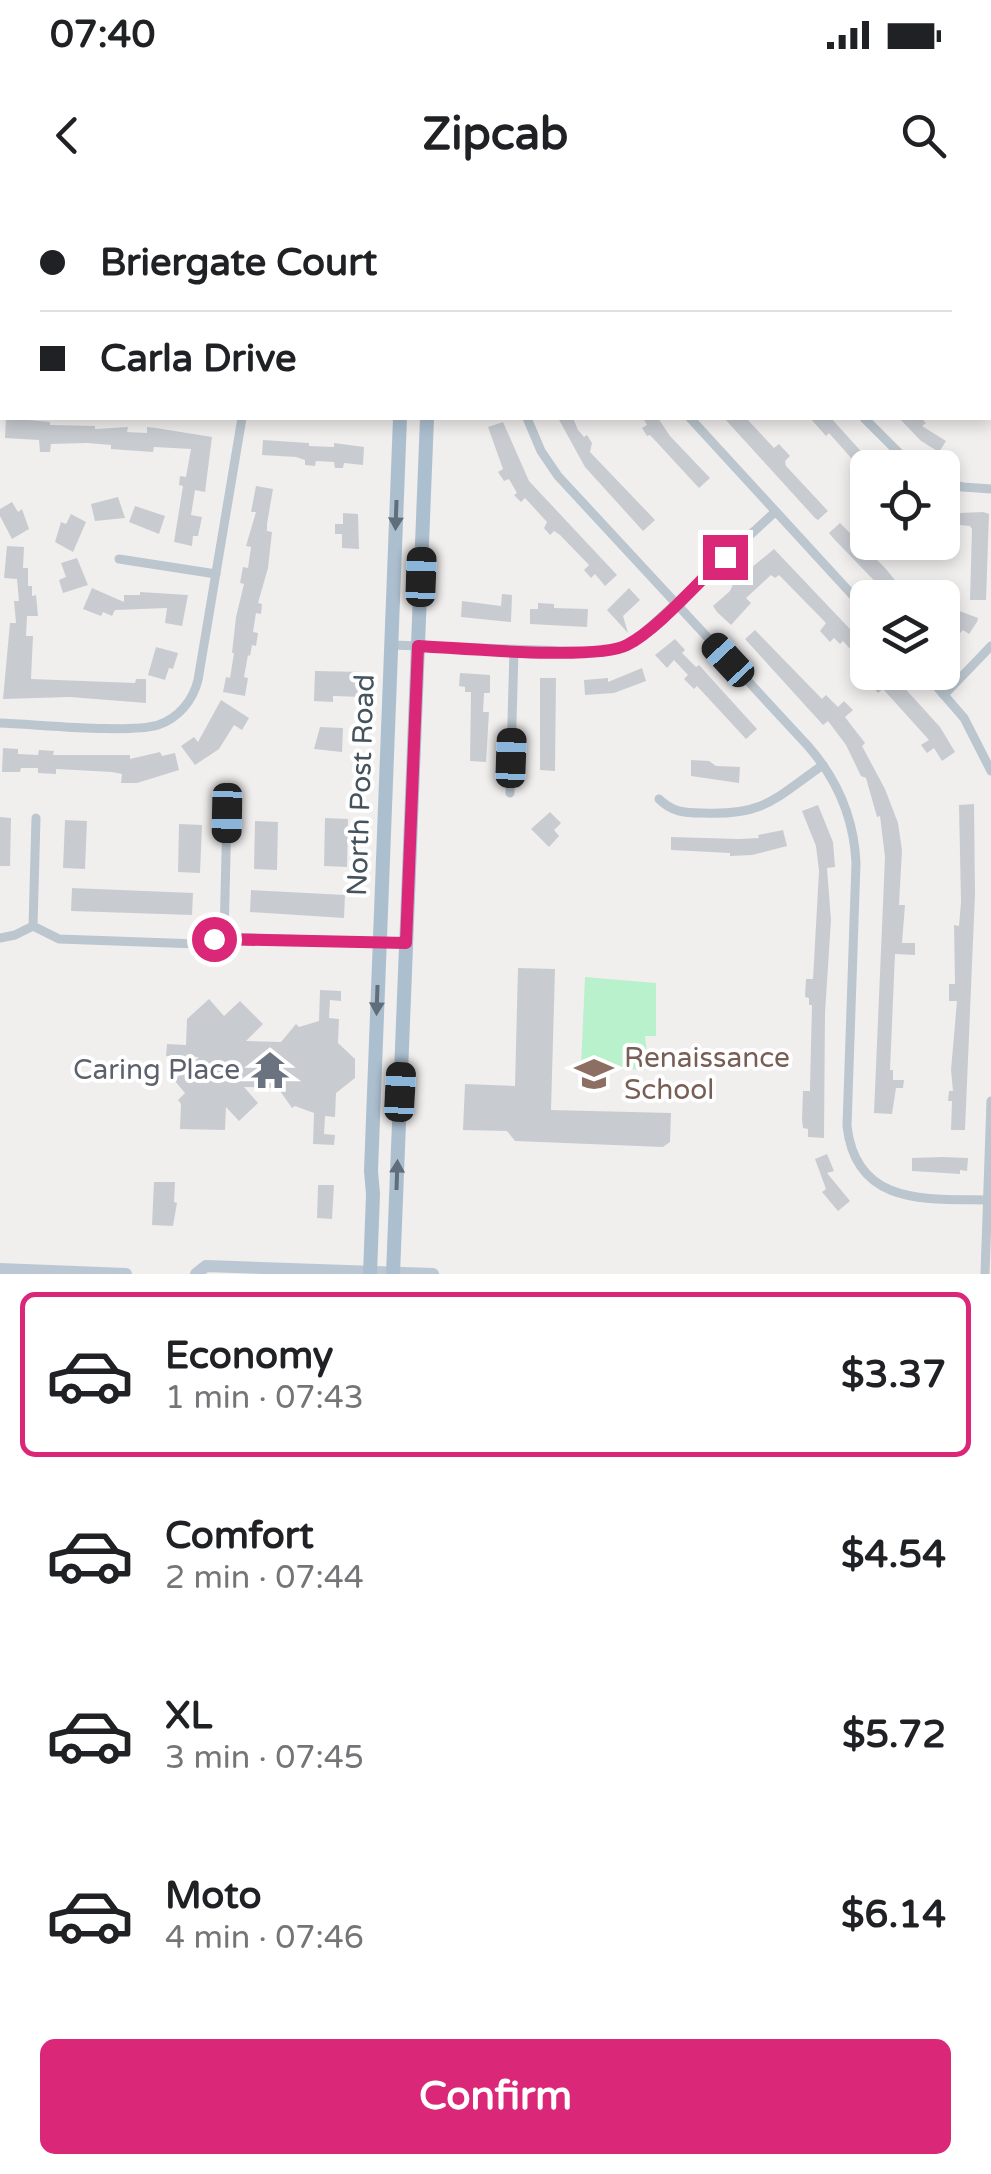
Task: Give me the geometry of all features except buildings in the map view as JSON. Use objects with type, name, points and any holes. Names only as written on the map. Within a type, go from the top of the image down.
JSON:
[{"type":"main road","name":"North Post Road","points":[[370,1273],[400,420]]},
{"type":"main road","name":"North Post Road","points":[[393,1273],[427,420]]},
{"type":"main road","points":[[196,1274],[206,1266],[433,1274]]},
{"type":"main road","points":[[0,1269],[126,1274]]},
{"type":"street","points":[[0,722],[135,728],[161,723],[179,712],[196,687],[242,420]]},
{"type":"street","points":[[528,420],[558,476],[823,764],[848,814],[856,853],[847,1120],[852,1150],[869,1176],[898,1194],[987,1200]]},
{"type":"street","points":[[692,420],[850,593]]},
{"type":"street","points":[[866,420],[896,450]]},
{"type":"street","points":[[960,486],[991,489]]},
{"type":"street","points":[[391,645],[588,652],[621,648],[638,638],[775,512]]},
{"type":"street","points":[[119,559],[216,574]]},
{"type":"street","points":[[944,695],[991,646]]},
{"type":"street","points":[[510,793],[514,650]]},
{"type":"street","points":[[940,690],[975,736],[991,771]]},
{"type":"street","points":[[660,798],[680,812],[740,814],[766,804],[823,764]]},
{"type":"street","points":[[224,937],[227,813]]},
{"type":"street","points":[[33,926],[36,818]]},
{"type":"street","points":[[33,926],[59,939],[198,944],[224,937],[406,943]]},
{"type":"street","points":[[0,938],[15,936],[33,926]]},
{"type":"street","points":[[984,1274],[991,1102]]},
{"type":"green space","points":[[585,977],[656,983],[656,1036],[645,1036],[649,1070],[581,1066]]},
{"type":"place","name":"Caring Place","points":[[270,1070]]},
{"type":"place","name":"Renaissance School","points":[[594,1074]]},
{"type":"route","points":[[214,939],[406,943],[418,646],[588,652],[621,648],[638,638],[725,557]]}]
